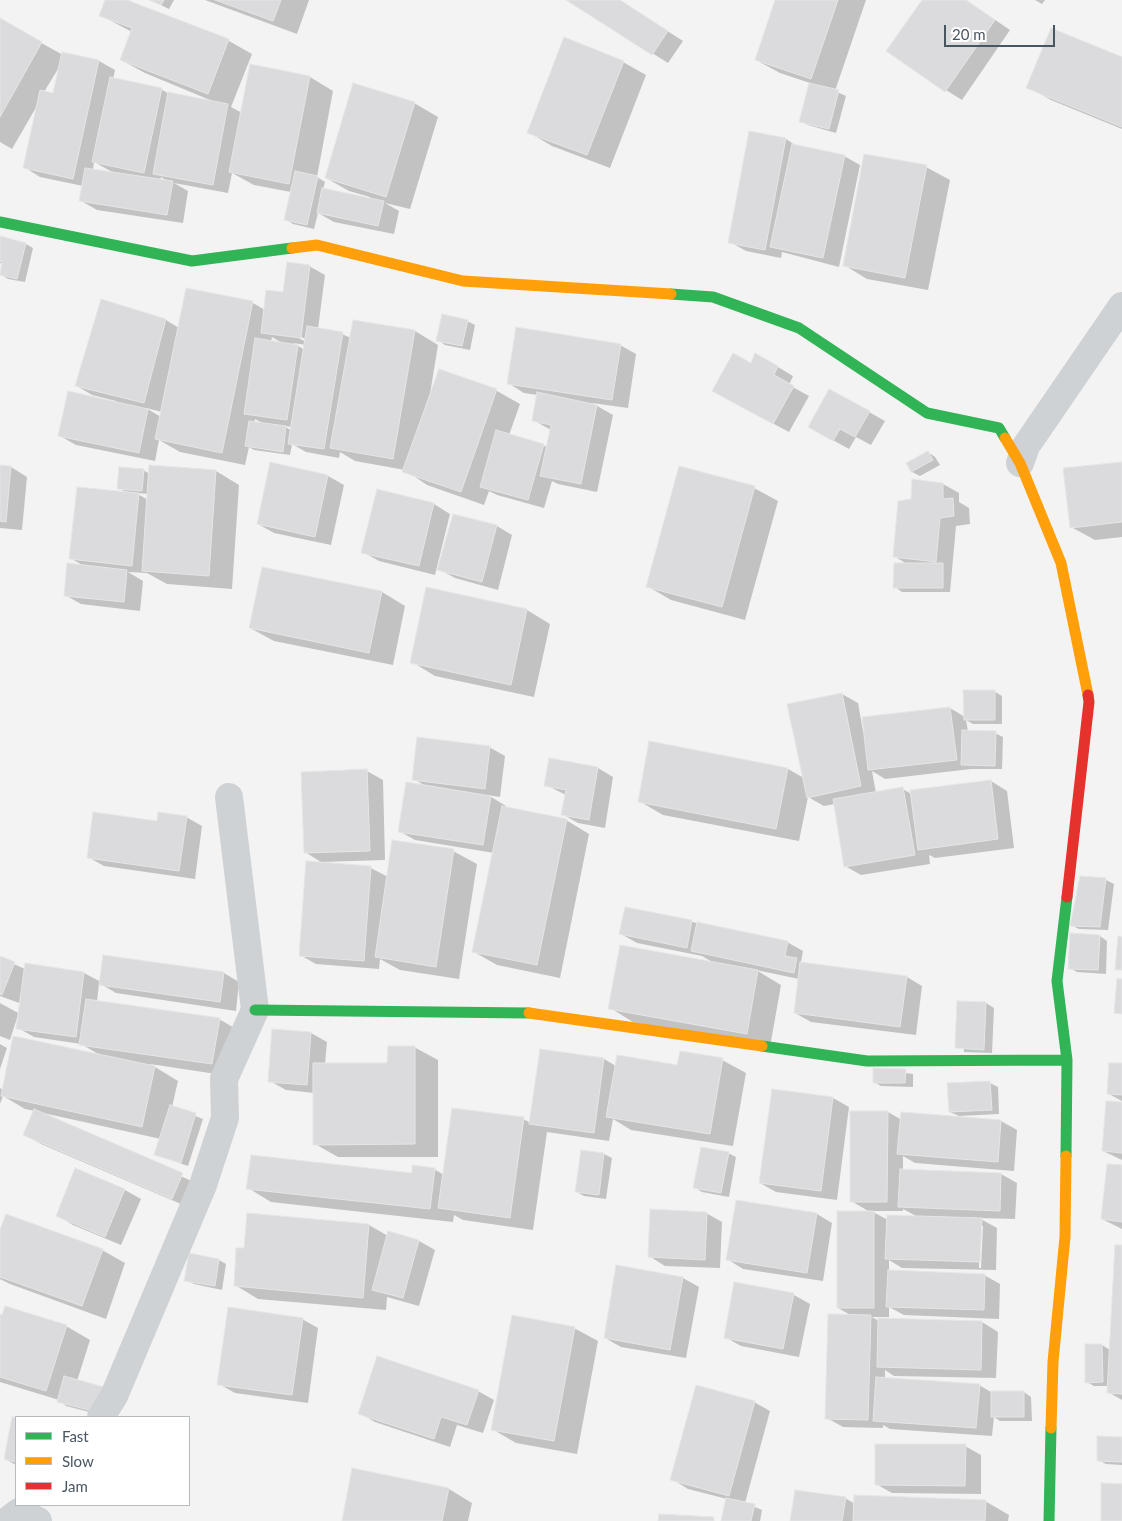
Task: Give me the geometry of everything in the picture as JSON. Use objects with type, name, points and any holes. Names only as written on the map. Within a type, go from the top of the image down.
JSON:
[{"type":"street","points":[[0,222],[192,261],[317,245],[462,281],[714,297],[798,328],[928,412],[999,428],[1020,463],[1061,563],[1089,702],[1057,980],[1066,1060],[1065,1237],[1053,1362],[1049,1521]]},
{"type":"street","points":[[1020,463],[1026,446],[1122,306]]},
{"type":"street","points":[[102,1416],[114,1396],[203,1185],[224,1118],[224,1079],[255,1010],[229,797]]},
{"type":"street","points":[[255,1010],[518,1011],[866,1061],[1066,1060]]},
{"type":"street","points":[[7,1521],[19,1512],[37,1521],[46,1506]]},
{"type":"building","points":[[105,0],[127,0],[229,39],[208,94],[120,60],[132,28],[99,16]]},
{"type":"building","points":[[149,0],[164,0],[161,5]]},
{"type":"building","points":[[215,0],[281,0],[273,21]]},
{"type":"building","points":[[566,0],[620,0],[668,31],[652,55]]},
{"type":"building","points":[[775,0],[838,0],[811,79],[755,60]]},
{"type":"building","points":[[922,0],[966,0],[995,20],[945,92],[886,51]]},
{"type":"building","points":[[0,18],[42,42],[0,117]]},
{"type":"building","points":[[1051,28],[1122,57],[1122,127],[1026,88]]},
{"type":"building","points":[[564,37],[624,61],[587,155],[527,133]]},
{"type":"building","points":[[62,52],[99,60],[73,179],[23,168],[40,90],[53,93]]},
{"type":"building","points":[[250,64],[310,76],[289,184],[229,172]]},
{"type":"building","points":[[110,77],[162,88],[144,173],[92,162]]},
{"type":"building","points":[[353,83],[415,102],[386,197],[325,178]]},
{"type":"building","points":[[809,83],[839,90],[829,129],[799,122]]},
{"type":"building","points":[[168,92],[228,104],[213,185],[153,174]]},
{"type":"building","points":[[749,131],[786,138],[765,250],[728,243]]},
{"type":"building","points":[[792,144],[845,155],[823,258],[770,247]]},
{"type":"building","points":[[864,154],[927,165],[905,278],[843,266]]},
{"type":"building","points":[[85,168],[173,181],[167,215],[79,201]]},
{"type":"building","points":[[295,171],[318,176],[307,225],[284,220]]},
{"type":"building","points":[[322,188],[384,201],[378,226],[317,213]]},
{"type":"building","points":[[0,236],[26,243],[17,279],[0,275],[2,262],[0,261]]},
{"type":"building","points":[[287,262],[310,265],[301,338],[261,333],[266,290],[283,292]]},
{"type":"building","points":[[186,288],[253,301],[222,453],[155,439]]},
{"type":"building","points":[[101,299],[166,319],[144,403],[75,386]]},
{"type":"building","points":[[442,314],[468,320],[462,346],[436,341]]},
{"type":"building","points":[[353,320],[415,330],[393,459],[330,448]]},
{"type":"building","points":[[307,326],[343,332],[324,449],[288,444]]},
{"type":"building","points":[[516,327],[621,344],[612,400],[507,384]]},
{"type":"building","points":[[255,338],[298,345],[287,420],[244,414]]},
{"type":"building","points":[[733,353],[751,363],[755,353],[778,366],[774,375],[794,386],[773,424],[712,391]]},
{"type":"building","points":[[439,369],[497,389],[461,492],[402,472]]},
{"type":"building","points":[[829,389],[870,411],[855,437],[840,429],[833,441],[808,427]]},
{"type":"building","points":[[68,391],[148,409],[139,453],[58,436]]},
{"type":"building","points":[[537,392],[597,405],[581,484],[540,476],[551,425],[532,421]]},
{"type":"building","points":[[249,421],[286,426],[283,452],[245,446]]},
{"type":"building","points":[[496,430],[544,444],[528,500],[480,487]]},
{"type":"building","points":[[928,451],[933,460],[911,472],[906,463]]},
{"type":"building","points":[[270,462],[328,475],[315,537],[257,524]]},
{"type":"building","points":[[1122,462],[1122,522],[1070,528],[1063,468]]},
{"type":"building","points":[[0,465],[11,466],[6,522],[0,521]]},
{"type":"building","points":[[149,465],[216,470],[209,576],[142,571]]},
{"type":"building","points":[[679,466],[755,486],[722,607],[646,587]]},
{"type":"building","points":[[119,467],[144,469],[142,491],[117,489]]},
{"type":"building","points":[[912,479],[943,483],[943,499],[953,498],[954,516],[940,518],[936,562],[893,557],[898,501],[911,499]]},
{"type":"building","points":[[77,487],[139,493],[132,566],[69,559]]},
{"type":"building","points":[[377,489],[434,503],[419,566],[361,553]]},
{"type":"building","points":[[453,514],[497,525],[482,582],[437,570]]},
{"type":"building","points":[[67,563],[127,570],[124,602],[64,596]]},
{"type":"building","points":[[894,563],[943,563],[943,588],[893,588]]},
{"type":"building","points":[[262,567],[382,591],[369,653],[249,628]]},
{"type":"building","points":[[426,587],[527,609],[511,685],[410,663]]},
{"type":"building","points":[[963,690],[995,690],[995,720],[964,720]]},
{"type":"building","points":[[842,693],[861,786],[807,798],[787,704]]},
{"type":"building","points":[[950,707],[957,760],[868,770],[862,717]]},
{"type":"building","points":[[962,730],[996,731],[995,766],[961,765]]},
{"type":"building","points":[[417,737],[490,746],[485,789],[412,780]]},
{"type":"building","points":[[649,741],[788,768],[776,829],[638,802]]},
{"type":"building","points":[[549,758],[598,767],[589,820],[561,815],[566,790],[544,786]]},
{"type":"building","points":[[367,769],[370,851],[304,853],[301,772]]},
{"type":"building","points":[[991,780],[998,839],[918,850],[910,790]]},
{"type":"building","points":[[406,782],[491,796],[483,845],[398,832]]},
{"type":"building","points":[[903,787],[915,855],[844,867],[833,799]]},
{"type":"building","points":[[502,806],[567,819],[537,965],[472,952]]},
{"type":"building","points":[[93,812],[157,821],[158,812],[187,816],[179,871],[87,858]]},
{"type":"building","points":[[392,840],[454,849],[436,967],[375,957]]},
{"type":"building","points":[[306,861],[371,866],[364,961],[299,956]]},
{"type":"building","points":[[1080,876],[1106,878],[1100,927],[1070,926]]},
{"type":"building","points":[[625,907],[692,920],[687,948],[619,934]]},
{"type":"building","points":[[697,922],[788,941],[785,956],[797,958],[794,973],[691,951]]},
{"type":"building","points":[[1070,933],[1100,935],[1098,970],[1068,969]]},
{"type":"building","points":[[1118,936],[1122,937],[1122,970],[1115,970]]},
{"type":"building","points":[[620,945],[758,970],[747,1034],[608,1009]]},
{"type":"building","points":[[103,955],[224,972],[220,1002],[99,985]]},
{"type":"building","points":[[0,956],[15,962],[2,995],[0,994]]},
{"type":"building","points":[[800,962],[907,976],[900,1027],[794,1013]]},
{"type":"building","points":[[25,963],[84,972],[76,1037],[16,1029]]},
{"type":"building","points":[[1117,979],[1122,979],[1122,1014],[1114,1013]]},
{"type":"building","points":[[86,999],[220,1018],[212,1064],[79,1045]]},
{"type":"building","points":[[957,1001],[986,1002],[984,1050],[955,1048]]},
{"type":"building","points":[[272,1029],[311,1032],[307,1085],[268,1082]]},
{"type":"building","points":[[13,1036],[155,1066],[142,1127],[1,1096]]},
{"type":"building","points":[[388,1046],[415,1046],[415,1144],[313,1145],[313,1063],[387,1063]]},
{"type":"building","points":[[540,1049],[604,1058],[594,1133],[529,1124]]},
{"type":"building","points":[[680,1051],[723,1058],[710,1134],[606,1117],[617,1055],[677,1065]]},
{"type":"building","points":[[1109,1063],[1122,1063],[1122,1095],[1107,1094]]},
{"type":"building","points":[[873,1068],[906,1069],[905,1083],[873,1083]]},
{"type":"building","points":[[990,1081],[992,1110],[949,1112],[947,1083]]},
{"type":"building","points":[[772,1089],[833,1097],[821,1191],[759,1183]]},
{"type":"building","points":[[1106,1101],[1122,1102],[1122,1153],[1102,1151]]},
{"type":"building","points":[[170,1105],[196,1113],[181,1163],[154,1155]]},
{"type":"building","points":[[452,1108],[524,1117],[510,1218],[438,1208]]},
{"type":"building","points":[[34,1109],[183,1173],[172,1199],[23,1135]]},
{"type":"building","points":[[850,1111],[888,1111],[887,1202],[850,1202]]},
{"type":"building","points":[[901,1112],[1001,1120],[998,1162],[897,1154]]},
{"type":"building","points":[[701,1147],[729,1152],[721,1193],[693,1188]]},
{"type":"building","points":[[581,1150],[604,1153],[599,1195],[575,1192]]},
{"type":"building","points":[[251,1155],[412,1173],[412,1165],[435,1168],[430,1209],[246,1189]]},
{"type":"building","points":[[1107,1164],[1122,1165],[1122,1222],[1101,1219]]},
{"type":"building","points":[[75,1168],[125,1189],[105,1237],[56,1216]]},
{"type":"building","points":[[900,1169],[1001,1173],[1000,1211],[898,1207]]},
{"type":"building","points":[[736,1200],[817,1213],[807,1273],[726,1260]]},
{"type":"building","points":[[650,1209],[707,1212],[705,1260],[648,1257]]},
{"type":"building","points":[[837,1211],[874,1211],[874,1308],[837,1308]]},
{"type":"building","points":[[247,1213],[369,1224],[363,1298],[234,1286],[236,1248],[244,1248]]},
{"type":"building","points":[[6,1214],[103,1249],[82,1306],[0,1277],[0,1230]]},
{"type":"building","points":[[887,1215],[982,1218],[980,1262],[885,1259]]},
{"type":"building","points":[[388,1231],[419,1240],[403,1298],[372,1290]]},
{"type":"building","points":[[1115,1245],[1122,1245],[1122,1394],[1107,1393]]},
{"type":"building","points":[[189,1253],[219,1259],[215,1286],[184,1281]]},
{"type":"building","points":[[616,1265],[683,1277],[670,1350],[604,1338]]},
{"type":"building","points":[[888,1270],[985,1274],[984,1310],[886,1307]]},
{"type":"building","points":[[734,1282],[794,1293],[783,1349],[724,1338]]},
{"type":"building","points":[[5,1306],[67,1325],[46,1391],[0,1377],[0,1314],[2,1315]]},
{"type":"building","points":[[228,1307],[303,1318],[292,1395],[217,1385]]},
{"type":"building","points":[[828,1314],[871,1315],[868,1420],[825,1419]]},
{"type":"building","points":[[512,1315],[575,1327],[554,1441],[491,1430]]},
{"type":"building","points":[[878,1318],[982,1321],[981,1370],[877,1367]]},
{"type":"building","points":[[1085,1344],[1102,1344],[1103,1382],[1085,1383]]},
{"type":"building","points":[[377,1356],[479,1390],[467,1425],[441,1417],[434,1439],[358,1414]]},
{"type":"building","points":[[64,1376],[104,1387],[97,1412],[57,1402]]},
{"type":"building","points":[[876,1377],[980,1384],[976,1428],[873,1421]]},
{"type":"building","points":[[696,1385],[755,1401],[729,1496],[670,1480]]},
{"type":"building","points":[[991,1391],[1024,1391],[1024,1417],[991,1417]]},
{"type":"building","points":[[12,1417],[15,1418],[15,1462],[4,1459]]},
{"type":"building","points":[[1097,1436],[1122,1437],[1122,1462],[1097,1461]]},
{"type":"building","points":[[875,1444],[966,1444],[965,1486],[875,1485]]},
{"type":"building","points":[[352,1468],[449,1488],[442,1521],[342,1521]]},
{"type":"building","points":[[1101,1483],[1122,1484],[1122,1521],[1101,1521]]},
{"type":"building","points":[[795,1490],[846,1497],[842,1521],[790,1521]]},
{"type":"building","points":[[854,1495],[986,1500],[985,1521],[853,1521]]},
{"type":"building","points":[[726,1498],[755,1504],[751,1521],[721,1521]]},
{"type":"building","points":[[659,1514],[714,1517],[714,1521],[658,1521]]},
{"type":"traffic: fast","points":[[0,222],[192,261],[292,248]]},
{"type":"traffic: fast","points":[[671,294],[713,297],[799,328],[927,413],[999,428],[1005,438]]},
{"type":"traffic: fast","points":[[1066,1156],[1067,1060],[1057,981],[1067,897]]},
{"type":"traffic: fast","points":[[255,1010],[529,1013]]},
{"type":"traffic: fast","points":[[762,1046],[867,1061],[1067,1060]]},
{"type":"traffic: fast","points":[[1049,1521],[1051,1428]]},
{"type":"traffic: slow","points":[[292,248],[317,245],[463,281],[671,294]]},
{"type":"traffic: slow","points":[[1005,438],[1020,463],[1061,563],[1088,695]]},
{"type":"traffic: slow","points":[[529,1013],[762,1046]]},
{"type":"traffic: slow","points":[[1051,1428],[1053,1362],[1065,1237],[1066,1156]]},
{"type":"traffic: jam","points":[[1067,897],[1089,702],[1088,695]]}]
